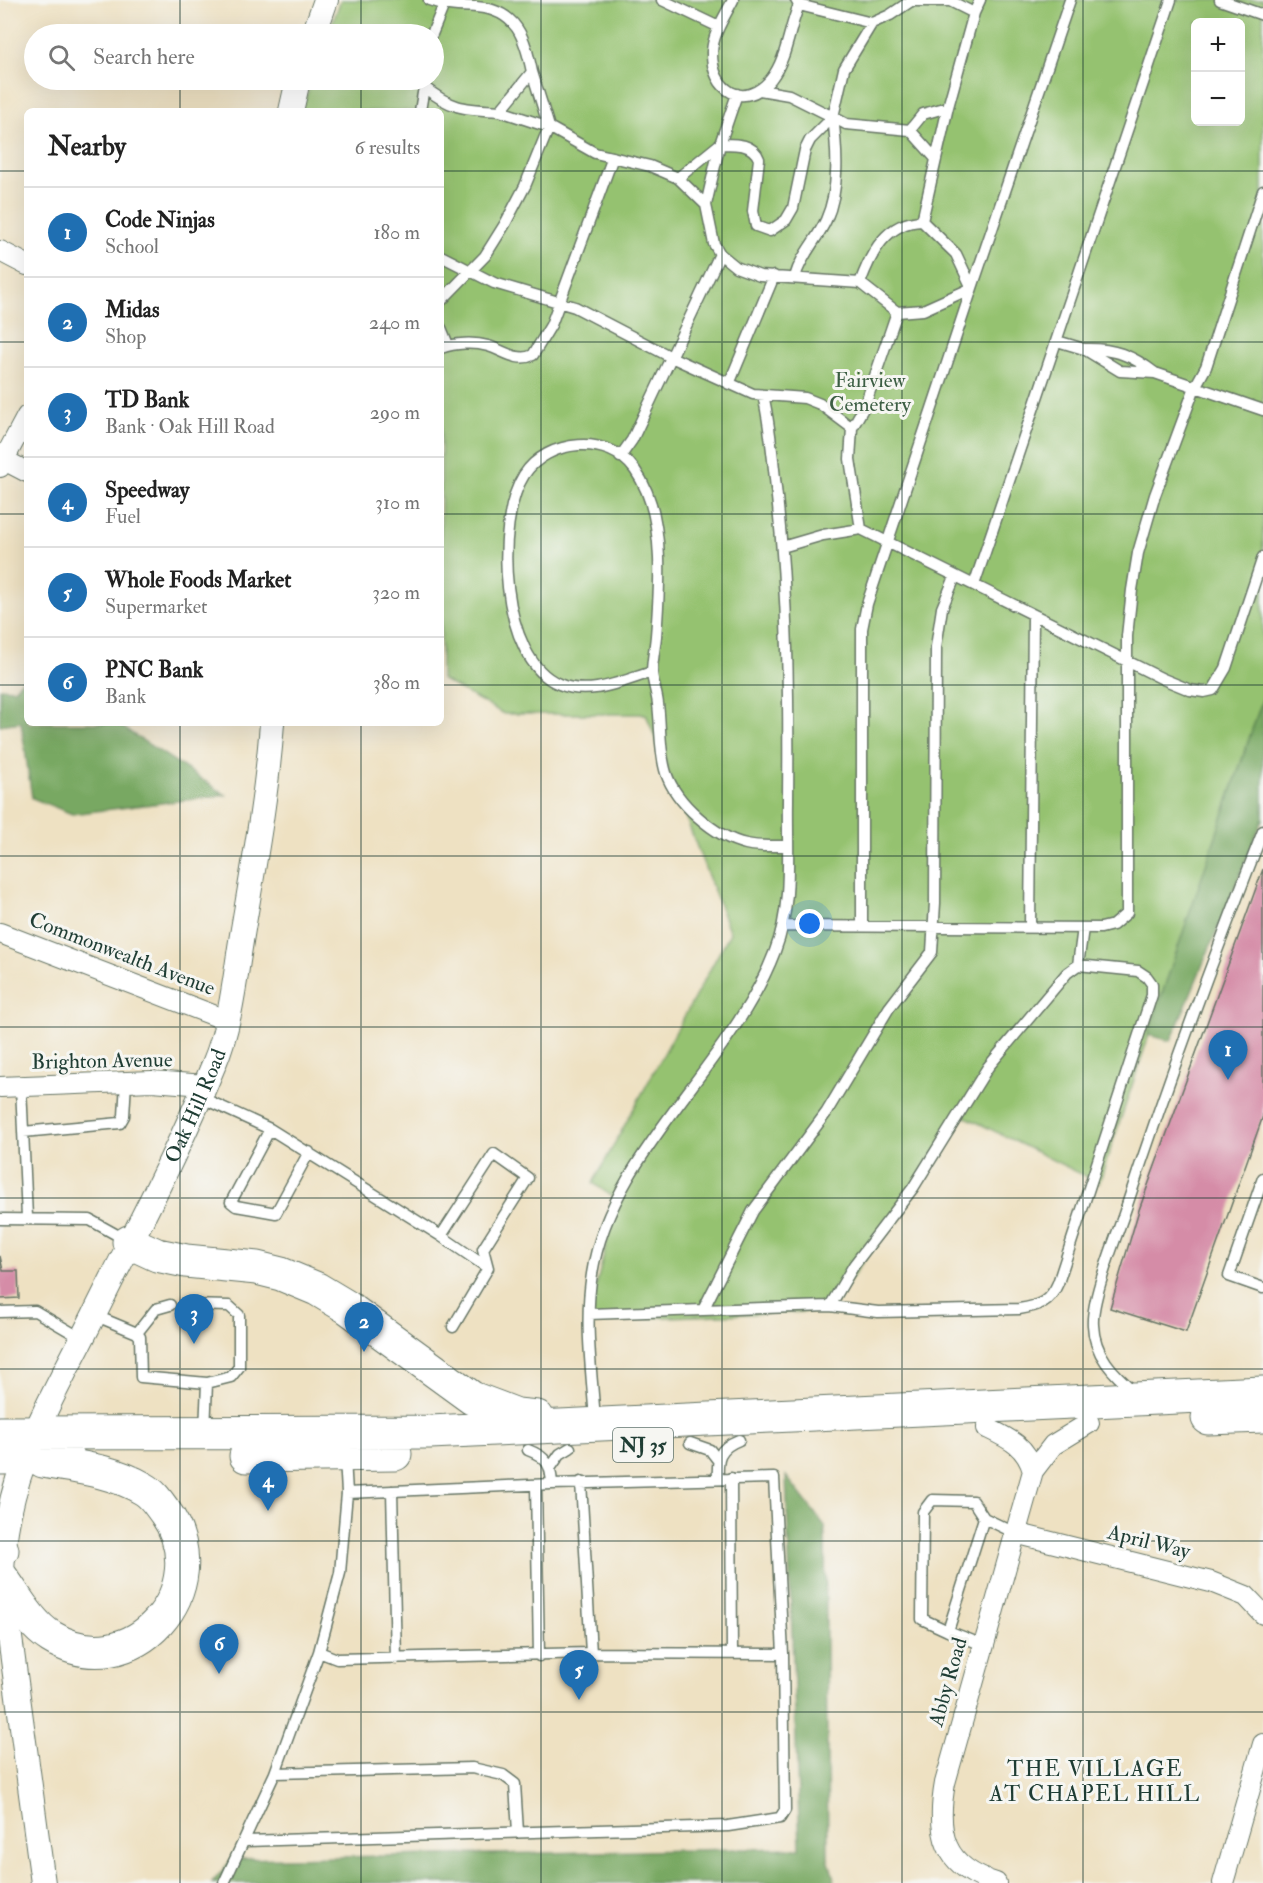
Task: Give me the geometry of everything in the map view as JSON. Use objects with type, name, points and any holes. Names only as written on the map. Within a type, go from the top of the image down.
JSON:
[{"type":"highway","points":[[129,1242],[157,1254],[186,1261],[228,1263],[281,1274],[317,1289],[346,1307],[472,1398],[517,1415],[595,1425]]},
{"type":"highway","name":"NJ 35","points":[[19,1449],[205,1434],[430,1432],[1263,1393]]},
{"type":"highway","name":"NJ 35","points":[[0,1433],[19,1449],[345,1456],[550,1455],[715,1447],[987,1428],[1263,1416]]},
{"type":"highway","points":[[2,1576],[34,1623],[50,1637],[68,1645],[100,1651],[128,1645],[151,1631],[166,1614],[182,1578],[178,1536],[171,1520],[145,1490],[102,1473],[19,1449]]},
{"type":"street","points":[[317,24],[323,1]]},
{"type":"street","points":[[292,108],[296,90]]},
{"type":"street","points":[[0,251],[24,263]]},
{"type":"street","points":[[24,422],[2,464],[24,471]]},
{"type":"street","name":"Oak Hill Road","points":[[19,1449],[94,1315],[129,1242],[159,1187],[216,1061],[226,1020],[267,785],[272,726]]},
{"type":"street","name":"Commonwealth Avenue","points":[[0,933],[226,1020]]},
{"type":"street","name":"Brighton Avenue","points":[[0,1088],[152,1081],[203,1091]]},
{"type":"street","name":"Abby Road","points":[[996,1883],[974,1876],[960,1865],[946,1845],[940,1813],[945,1783],[1033,1471],[1053,1445],[1089,1424]]},
{"type":"street","points":[[987,1428],[1012,1440],[1024,1450],[1033,1471]]},
{"type":"street","points":[[19,1449],[9,1506],[2,1576],[43,1883]]},
{"type":"street","name":"April Way","points":[[1015,1533],[1211,1582],[1246,1596],[1263,1614]]},
{"type":"street","points":[[1223,1883],[1263,1744]]},
{"type":"lane","points":[[429,0],[480,7],[508,18],[522,34],[549,127],[513,211],[484,256],[444,298]]},
{"type":"lane","points":[[662,0],[719,27]]},
{"type":"lane","points":[[733,0],[719,27],[712,49],[714,72],[725,89],[737,94],[751,94],[760,90],[778,66],[798,2],[872,23]]},
{"type":"lane","points":[[795,277],[799,262],[821,230],[832,201],[837,148],[833,117],[844,69],[850,55],[872,23],[890,15],[911,1],[948,0],[974,13]]},
{"type":"lane","points":[[922,220],[948,107],[974,13],[980,0]]},
{"type":"lane","points":[[862,925],[862,629],[867,604],[1070,0]]},
{"type":"lane","points":[[974,585],[1171,0]]},
{"type":"lane","points":[[1220,0],[1263,15]]},
{"type":"lane","points":[[436,24],[445,2]]},
{"type":"lane","points":[[500,111],[532,72]]},
{"type":"lane","points":[[421,108],[424,90]]},
{"type":"lane","points":[[435,90],[463,109],[500,111],[549,127],[595,153],[650,166],[678,178],[706,205]]},
{"type":"lane","points":[[760,90],[789,95],[846,124],[909,130],[936,159]]},
{"type":"lane","points":[[737,94],[720,144],[706,205],[714,244],[720,254],[736,267],[760,276],[795,277],[833,283],[860,283],[897,312],[923,310],[972,288]]},
{"type":"lane","points":[[909,130],[924,114],[948,107]]},
{"type":"lane","points":[[678,178],[720,144],[749,147],[756,153],[759,168],[753,220],[762,230],[770,231],[786,220],[797,193],[805,150],[810,140],[833,117]]},
{"type":"lane","points":[[444,346],[487,346],[520,358],[527,358],[543,342],[557,301],[599,200],[613,157]]},
{"type":"lane","points":[[783,926],[1083,928],[1113,925],[1127,913],[1127,636],[1138,554],[1155,495],[1195,387],[1206,367],[1263,191]]},
{"type":"lane","points":[[922,220],[956,254],[972,288]]},
{"type":"lane","points":[[860,283],[869,260],[882,238],[911,221],[922,220]]},
{"type":"lane","points":[[620,457],[632,440],[720,254]]},
{"type":"lane","points":[[444,258],[470,273],[494,283],[575,307],[729,384],[763,395],[805,398],[820,404],[852,428]]},
{"type":"lane","points":[[729,384],[774,276]]},
{"type":"lane","points":[[861,529],[850,459],[852,428],[865,405],[897,312]]},
{"type":"lane","points":[[1057,341],[1084,349],[1119,371],[1155,374],[1263,410]]},
{"type":"lane","points":[[1084,349],[1106,348],[1122,352],[1138,360],[1155,374]]},
{"type":"lane","points":[[595,1425],[589,1314],[592,1273],[600,1242],[624,1186],[646,1150],[743,1017],[774,956],[783,926],[788,846],[787,614],[768,418],[763,395]]},
{"type":"lane","points":[[652,672],[595,689],[560,685],[540,672],[528,657],[519,636],[510,603],[507,569],[508,525],[517,488],[525,473],[544,456],[564,446],[583,445],[602,448],[620,457],[634,469],[646,494],[657,533],[660,580],[652,672],[658,702],[662,755],[667,775],[676,792],[713,828],[729,838],[746,844],[788,846]]},
{"type":"lane","points":[[782,547],[823,535],[861,529],[1127,661],[1190,690],[1204,692],[1214,690],[1226,668],[1263,557]]},
{"type":"lane","points":[[703,1310],[753,1211],[826,1113],[889,1008],[932,952],[936,892],[936,647],[942,608],[955,576]]},
{"type":"lane","points":[[1030,927],[1033,616]]},
{"type":"lane","points":[[1144,1400],[1115,1376],[1095,1345],[1092,1322],[1102,1279],[1144,1154],[1263,831]]},
{"type":"lane","points":[[1078,965],[1083,928]]},
{"type":"lane","points":[[589,1314],[830,1306],[855,1311],[878,1312],[1019,1309],[1039,1306],[1054,1292],[1152,995],[1152,984],[1147,977],[1138,971],[1078,965],[1067,973],[988,1067],[912,1188],[854,1265],[830,1306]]},
{"type":"lane","points":[[23,1132],[120,1123],[124,1116],[126,1082]]},
{"type":"lane","points":[[21,1087],[27,1217]]},
{"type":"lane","points":[[203,1091],[309,1152],[488,1268]]},
{"type":"lane","points":[[270,1129],[231,1202],[236,1206],[276,1213],[309,1152]]},
{"type":"lane","points":[[441,1236],[494,1154],[528,1178],[483,1249],[488,1268],[453,1327]]},
{"type":"lane","points":[[1263,1178],[1229,1276],[1263,1288]]},
{"type":"lane","points":[[0,1219],[27,1217],[90,1220],[129,1242]]},
{"type":"lane","points":[[137,1333],[156,1309],[170,1305]]},
{"type":"lane","points":[[94,1315],[137,1333],[140,1337],[141,1377],[207,1383],[231,1377],[238,1367],[239,1315],[229,1306],[188,1305]]},
{"type":"lane","points":[[0,1312],[35,1311],[81,1338]]},
{"type":"lane","points":[[205,1434],[207,1383]]},
{"type":"lane","points":[[715,1447],[718,1479]]},
{"type":"lane","points":[[550,1455],[552,1484]]},
{"type":"lane","points":[[224,1883],[246,1841],[275,1773],[319,1652],[340,1573],[347,1493],[345,1456]]},
{"type":"lane","points":[[731,1478],[732,1654]]},
{"type":"lane","points":[[246,1841],[728,1826],[780,1818],[785,1810],[783,1654],[774,1478],[582,1482],[347,1493]]},
{"type":"lane","points":[[582,1482],[591,1653]]},
{"type":"lane","points":[[536,1485],[539,1656]]},
{"type":"lane","points":[[392,1491],[396,1659]]},
{"type":"lane","points":[[983,1645],[922,1619],[923,1512],[932,1500],[973,1501],[984,1518],[1015,1533]]},
{"type":"lane","points":[[948,1631],[984,1518]]},
{"type":"lane","points":[[319,1652],[337,1659],[591,1653],[783,1654]]},
{"type":"lane","points":[[275,1773],[472,1768],[504,1775],[515,1784],[518,1832]]},
{"type":"green space","name":"Fairview Cemetery","points":[[341,0],[1263,0],[1263,698],[1099,1183],[960,1114],[830,1311],[588,1320],[617,1200],[593,1183],[730,933],[646,714],[504,714],[444,681],[444,108],[302,108],[308,90],[444,90],[444,24],[332,24]]},
{"type":"green space","points":[[24,678],[24,726],[121,726],[226,795],[72,814],[32,798],[21,722],[0,725],[0,688],[14,689]]},
{"type":"green space","points":[[1263,698],[1263,819],[1171,1041],[1148,1035]]},
{"type":"green space","points":[[786,1476],[825,1526],[828,1857],[835,1883],[212,1883],[232,1859],[800,1848]]},
{"type":"building","points":[[1263,869],[1263,1116],[1186,1332],[1110,1308],[1139,1210]]},
{"type":"building","points":[[0,1256],[3,1271],[18,1271],[19,1298],[0,1299]]},
{"type":"place","name":"Code Ninjas","points":[[1228,1080]]},
{"type":"place","name":"TD Bank","points":[[194,1344]]},
{"type":"place","name":"Midas","points":[[364,1352]]},
{"type":"place","name":"Speedway","points":[[268,1511]]},
{"type":"place","name":"PNC Bank","points":[[219,1674]]},
{"type":"place","name":"Whole Foods Market","points":[[579,1700]]},
{"type":"district","name":"THE VILLAGE AT CHAPEL HILL","points":[[1095,1782]]}]
